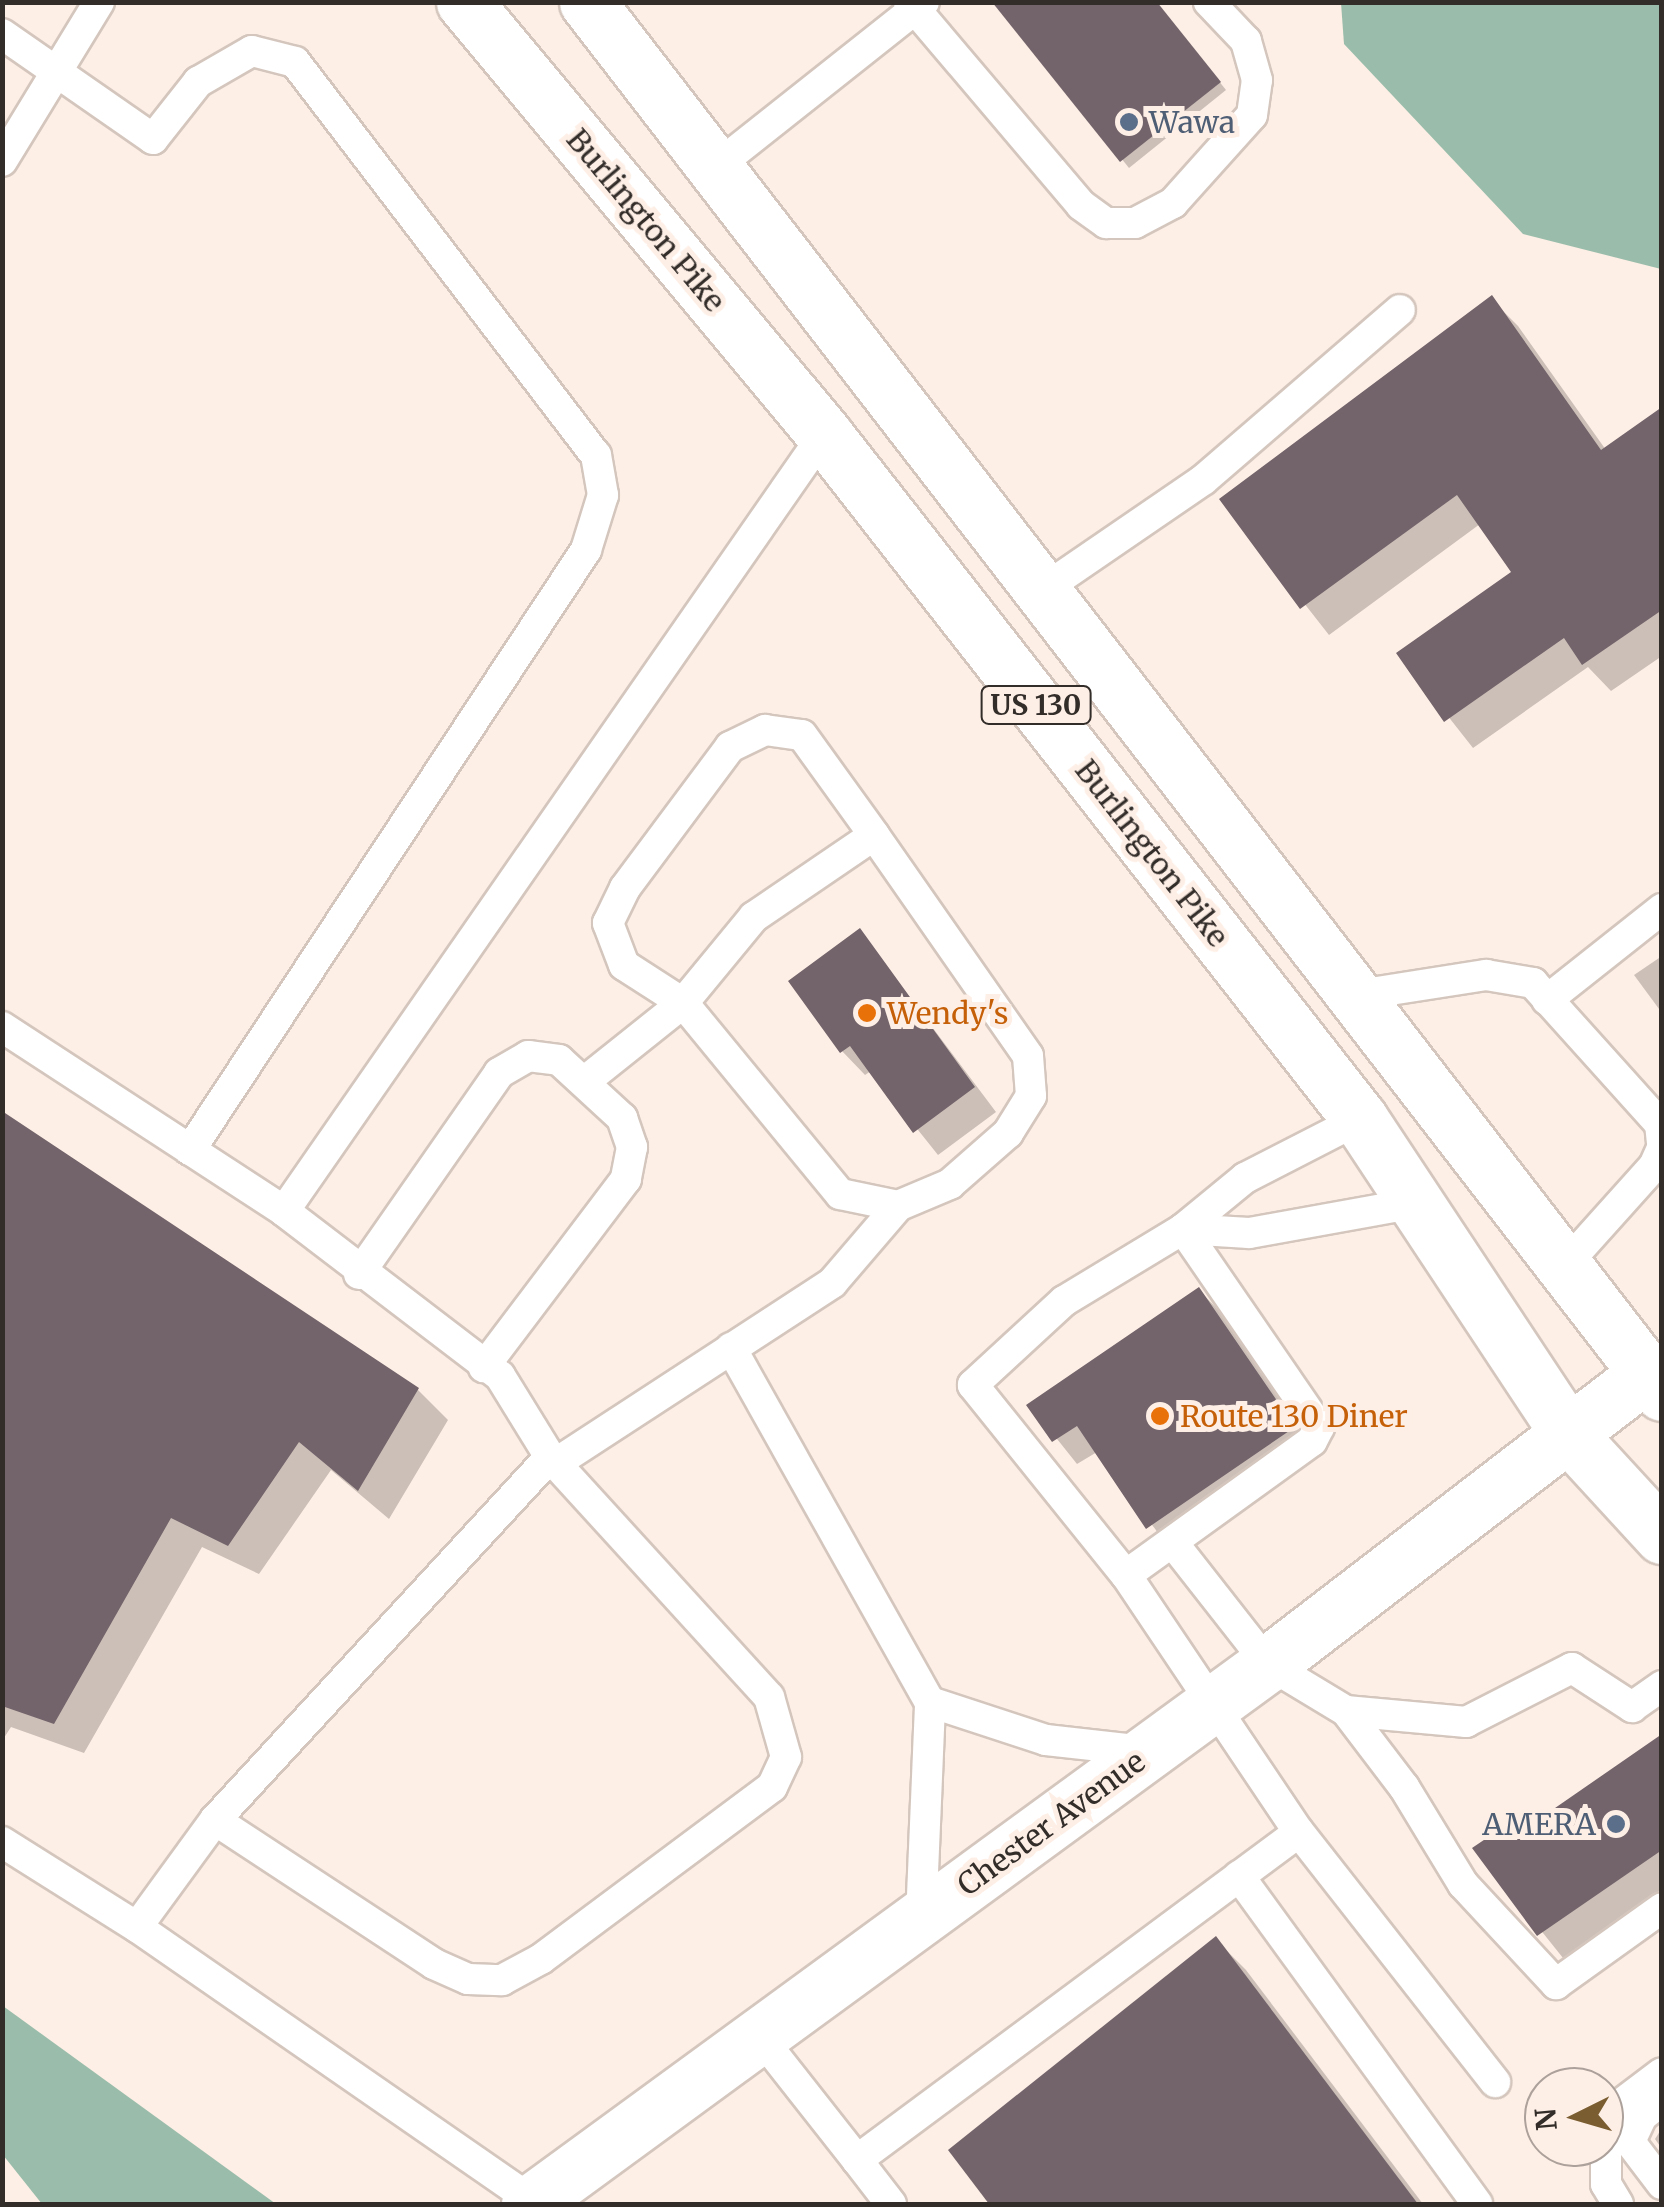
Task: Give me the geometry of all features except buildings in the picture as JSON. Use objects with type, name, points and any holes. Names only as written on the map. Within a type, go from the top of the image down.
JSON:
[{"type":"main road","name":"Burlington Pike","points":[[464,2],[824,434],[1360,1119],[1570,1436],[1662,1536]]},
{"type":"main road","name":"US 130","points":[[587,2],[1656,1376]]},
{"type":"main road","name":"Chester Avenue","points":[[534,2203],[1656,1376]]},
{"type":"lane","points":[[2,161],[99,2]]},
{"type":"lane","points":[[717,166],[916,5],[1081,205],[1106,223],[1135,223],[1173,203],[1252,115],[1257,80],[1246,40],[1209,2]]},
{"type":"lane","points":[[2,34],[153,139],[198,82],[252,51],[295,62],[596,455],[603,495],[586,550],[190,1150]]},
{"type":"lane","points":[[1044,589],[1203,480],[1400,310]]},
{"type":"lane","points":[[284,1211],[824,434]]},
{"type":"lane","points":[[137,1928],[215,1820],[553,1460],[832,1283],[898,1206],[950,1184],[1008,1133],[1032,1096],[1028,1056],[802,736],[764,730],[730,748],[625,888],[608,924],[624,965],[683,1003],[840,1194],[898,1206]]},
{"type":"lane","points":[[584,1082],[683,1003],[754,917],[874,835]]},
{"type":"lane","points":[[1540,992],[1662,910]]},
{"type":"lane","points":[[1358,996],[1486,975],[1540,992],[1660,1124],[1662,1146],[1654,1166],[1566,1264]]},
{"type":"lane","points":[[2,1027],[284,1211],[359,1274],[500,1376],[553,1460],[769,1697],[786,1757],[772,1787],[541,1959],[502,1980],[468,1979],[434,1964],[215,1820]]},
{"type":"lane","points":[[359,1274],[500,1073],[528,1056],[559,1060],[622,1118],[632,1147],[626,1179],[484,1367]]},
{"type":"lane","points":[[1360,1119],[1245,1178],[1182,1230],[1064,1301],[973,1385],[1126,1576],[1300,1832],[1494,2082]]},
{"type":"lane","points":[[1182,1230],[1249,1232],[1416,1203]]},
{"type":"lane","points":[[1126,1576],[1312,1441],[1318,1427],[1182,1230]]},
{"type":"lane","points":[[731,1348],[930,1702],[920,1920]]},
{"type":"lane","points":[[1173,1544],[1268,1664],[1346,1711],[1404,1788],[1463,1884],[1556,1984],[1662,1908]]},
{"type":"lane","points":[[1346,1711],[1466,1722],[1572,1668],[1632,1708],[1657,1699]]},
{"type":"lane","points":[[930,1702],[1046,1740],[1149,1751]]},
{"type":"lane","points":[[858,2160],[1300,1832]]},
{"type":"lane","points":[[2,1842],[137,1928],[534,2203]]},
{"type":"lane","points":[[1239,1876],[1478,2204]]},
{"type":"lane","points":[[761,2038],[891,2204]]},
{"type":"lane","points":[[1618,2204],[1606,2184],[1606,2139],[1621,2104],[1662,2073]]},
{"type":"lane","points":[[1662,2100],[1642,2116],[1630,2142],[1662,2184]]},
{"type":"green space","points":[[1341,3],[1661,3],[1661,269],[1523,234],[1344,44]]},
{"type":"green space","points":[[2,2006],[276,2204],[42,2204],[3,2155]]},
{"type":"place","name":"Wawa","points":[[1129,122]]},
{"type":"place","name":"Wendy's","points":[[867,1013]]},
{"type":"place","name":"Route 130 Diner","points":[[1160,1416]]},
{"type":"place","name":"AMERA","points":[[1616,1824]]}]
